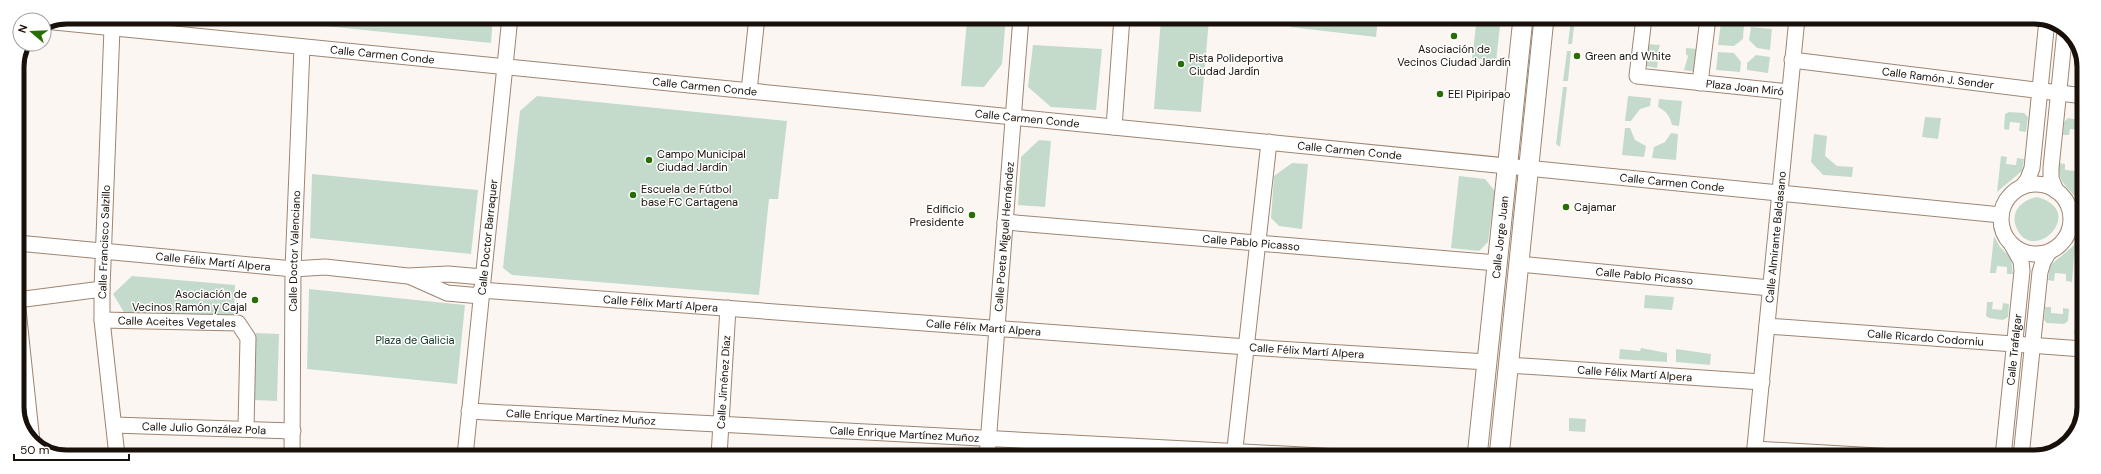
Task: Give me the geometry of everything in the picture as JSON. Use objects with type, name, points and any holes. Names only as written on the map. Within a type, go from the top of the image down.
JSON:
[{"type":"main road","name":"Calle Jorge Juan","points":[[1478,450],[1522,24]]},
{"type":"main road","name":"Calle Jorge Juan","points":[[1500,450],[1543,24]]},
{"type":"street","name":"Calle Carmen Conde","points":[[73,24],[2001,214]]},
{"type":"street","name":"Calle Doctor Barraquer","points":[[466,450],[509,24]]},
{"type":"street","points":[[750,91],[756,24]]},
{"type":"street","name":"Calle Poeta Miguel Hernández","points":[[987,450],[1020,24]]},
{"type":"street","points":[[1114,127],[1122,24]]},
{"type":"street","name":"Plaza Joan Miró","points":[[1643,24],[1637,76],[1789,92]]},
{"type":"street","name":"Plaza Joan Miró","points":[[1700,83],[1707,24]]},
{"type":"street","name":"Calle Almirante Baldasano","points":[[1755,450],[1796,24]]},
{"type":"street","points":[[2046,26],[2032,168],[2028,179],[2022,187],[2006,200],[2001,214],[2002,231],[2012,245],[2030,254],[2049,252],[2063,242],[2077,223],[2068,204],[2056,190],[2051,178],[2064,37]]},
{"type":"street","name":"Calle Francisco Salzillo","points":[[112,28],[102,320],[116,450]]},
{"type":"street","name":"Calle Doctor Valenciano","points":[[292,450],[293,269],[302,47]]},
{"type":"street","name":"Calle Ramón J. Sender","points":[[1792,60],[2077,95]]},
{"type":"street","points":[[1234,450],[1269,142]]},
{"type":"street","points":[[2022,187],[2040,184],[2056,190]]},
{"type":"street","name":"Calle Pablo Picasso","points":[[1005,222],[1259,242],[1497,264]]},
{"type":"street","name":"Calle Félix Martí Alpera","points":[[24,244],[293,269],[325,267],[408,276],[447,293],[482,288],[1247,347],[1487,362]]},
{"type":"street","name":"Calle Trafalgar","points":[[2004,450],[2022,266],[2012,245]]},
{"type":"street","name":"Calle Trafalgar","points":[[2023,450],[2040,272],[2043,262],[2049,252]]},
{"type":"street","name":"Calle Pablo Picasso","points":[[1519,264],[1770,288]]},
{"type":"street","points":[[24,299],[102,289]]},
{"type":"street","name":"Calle Jiménez Díaz","points":[[719,450],[728,308]]},
{"type":"street","name":"Calle Aceites Vegetales","points":[[102,320],[238,323],[248,338],[246,428]]},
{"type":"street","name":"Calle Ricardo Codorniu","points":[[1767,326],[2077,349]]},
{"type":"street","points":[[24,361],[31,431]]},
{"type":"street","name":"Calle Félix Martí Alpera","points":[[1508,365],[1762,382]]},
{"type":"street","name":"Calle Enrique Martínez Muñoz","points":[[469,411],[988,438],[1172,450]]},
{"type":"street","name":"Calle Julio González Pola","points":[[114,425],[246,428],[293,431]]},
{"type":"green space","points":[[305,24],[492,24],[491,43]]},
{"type":"green space","points":[[967,24],[1005,24],[1002,64],[984,87],[961,86]]},
{"type":"green space","name":"Pista Polideportiva Ciudad Jardín","points":[[1161,24],[1209,24],[1201,112],[1154,109]]},
{"type":"green space","points":[[1290,24],[1377,24],[1376,37],[1290,27]]},
{"type":"green space","points":[[1476,24],[1500,24],[1496,61],[1472,58]]},
{"type":"green space","points":[[1570,24],[1574,24],[1572,44],[1568,44]]},
{"type":"green space","points":[[1721,24],[1744,24],[1743,39],[1734,46],[1718,45]]},
{"type":"green space","points":[[1751,27],[1772,29],[1770,50],[1757,48],[1749,40]]},
{"type":"green space","points":[[1647,44],[1660,45],[1656,59],[1658,61],[1657,68],[1645,66]]},
{"type":"green space","points":[[1033,45],[1102,49],[1096,110],[1051,107],[1028,87]]},
{"type":"green space","points":[[1686,48],[1698,49],[1696,72],[1684,70],[1688,56],[1686,54]]},
{"type":"green space","points":[[1567,51],[1571,51],[1568,81],[1563,81]]},
{"type":"green space","points":[[1718,52],[1734,53],[1741,62],[1740,72],[1716,70]]},
{"type":"green space","points":[[1756,55],[1770,57],[1768,73],[1747,70],[1747,63]]},
{"type":"green space","points":[[1563,87],[1567,87],[1560,147],[1556,144]]},
{"type":"green space","name":"Campo Municipal Ciudad Jardín","points":[[537,96],[787,121],[778,199],[769,199],[759,295],[512,275],[503,268],[520,111]]},
{"type":"green space","points":[[1628,96],[1651,98],[1650,106],[1640,109],[1631,121],[1625,121]]},
{"type":"green space","points":[[1659,99],[1682,101],[1679,126],[1672,125],[1667,114],[1658,107]]},
{"type":"green space","points":[[2009,112],[2024,113],[2028,117],[2026,132],[2019,131],[2020,123],[2010,122],[2009,130],[2004,129],[2005,114]]},
{"type":"green space","points":[[1925,117],[1941,118],[1938,139],[1922,137]]},
{"type":"green space","points":[[2068,118],[2077,120],[2077,130],[2070,129],[2069,135],[2063,135],[2064,122]]},
{"type":"green space","points":[[1625,128],[1630,128],[1635,140],[1646,146],[1644,157],[1622,155]]},
{"type":"green space","points":[[1671,133],[1678,134],[1676,160],[1652,158],[1654,147],[1665,142]]},
{"type":"green space","points":[[1814,134],[1827,136],[1825,156],[1837,166],[1853,167],[1852,177],[1823,175],[1811,162]]},
{"type":"green space","points":[[1039,140],[1051,141],[1045,207],[1018,205],[1021,157]]},
{"type":"green space","points":[[2001,156],[2007,157],[2006,164],[2016,165],[2017,158],[2024,159],[2022,171],[1997,192]]},
{"type":"green space","points":[[1292,163],[1308,164],[1302,229],[1279,226],[1271,218],[1274,176]]},
{"type":"green space","points":[[2059,163],[2065,164],[2065,170],[2076,171],[2077,165],[2077,199],[2061,179]]},
{"type":"green space","points":[[312,174],[478,190],[471,254],[310,238]]},
{"type":"green space","points":[[1459,176],[1485,179],[1495,191],[1488,242],[1479,251],[1451,248]]},
{"type":"green space","points":[[2037,197],[2052,204],[2058,213],[2057,223],[2052,232],[2043,239],[2033,241],[2024,238],[2016,227],[2015,216],[2016,211],[2022,204],[2032,198]]},
{"type":"green space","points":[[1994,236],[2000,247],[2011,258],[2013,274],[2007,274],[2007,267],[1997,266],[1996,273],[1990,273]]},
{"type":"green space","points":[[2075,244],[2072,282],[2066,281],[2066,274],[2055,273],[2054,281],[2048,280],[2050,266]]},
{"type":"green space","points":[[132,276],[235,285],[234,317],[125,314],[113,294]]},
{"type":"green space","name":"Plaza de Galicia","points":[[309,289],[465,305],[457,384],[307,369]]},
{"type":"green space","points":[[1645,295],[1674,297],[1672,310],[1644,308]]},
{"type":"green space","points":[[1987,302],[1993,302],[1992,309],[2002,310],[2003,303],[2009,304],[2008,317],[2003,320],[1989,318],[1986,316]]},
{"type":"green space","points":[[2045,307],[2051,307],[2051,313],[2063,314],[2063,308],[2069,309],[2068,321],[2064,324],[2047,323],[2044,320]]},
{"type":"green space","points":[[2076,312],[2077,334],[2074,334]]},
{"type":"green space","points":[[256,333],[279,334],[277,401],[254,400]]},
{"type":"green space","points":[[1641,348],[1667,353],[1667,362],[1619,359],[1620,349],[1640,351]]},
{"type":"green space","points":[[1676,349],[1711,354],[1710,365],[1676,362]]},
{"type":"green space","points":[[1569,418],[1586,419],[1585,432],[1569,431]]},
{"type":"place","name":"Asociación de Vecinos Ciudad Jardín","points":[[1454,36]]},
{"type":"place","name":"Green and White","points":[[1577,56]]},
{"type":"place","name":"Pista Polideportiva Ciudad Jardín","points":[[1181,64]]},
{"type":"place","name":"EEI Pipiripao","points":[[1440,94]]},
{"type":"place","name":"Campo Municipal Ciudad Jardín","points":[[649,160]]},
{"type":"place","name":"Escuela de Fútbol base FC Cartagena","points":[[633,195]]},
{"type":"place","name":"Cajamar","points":[[1566,207]]},
{"type":"place","name":"Edificio Presidente","points":[[972,215]]},
{"type":"place","name":"Asociación de Vecinos Ramón y Cajal","points":[[255,300]]}]
